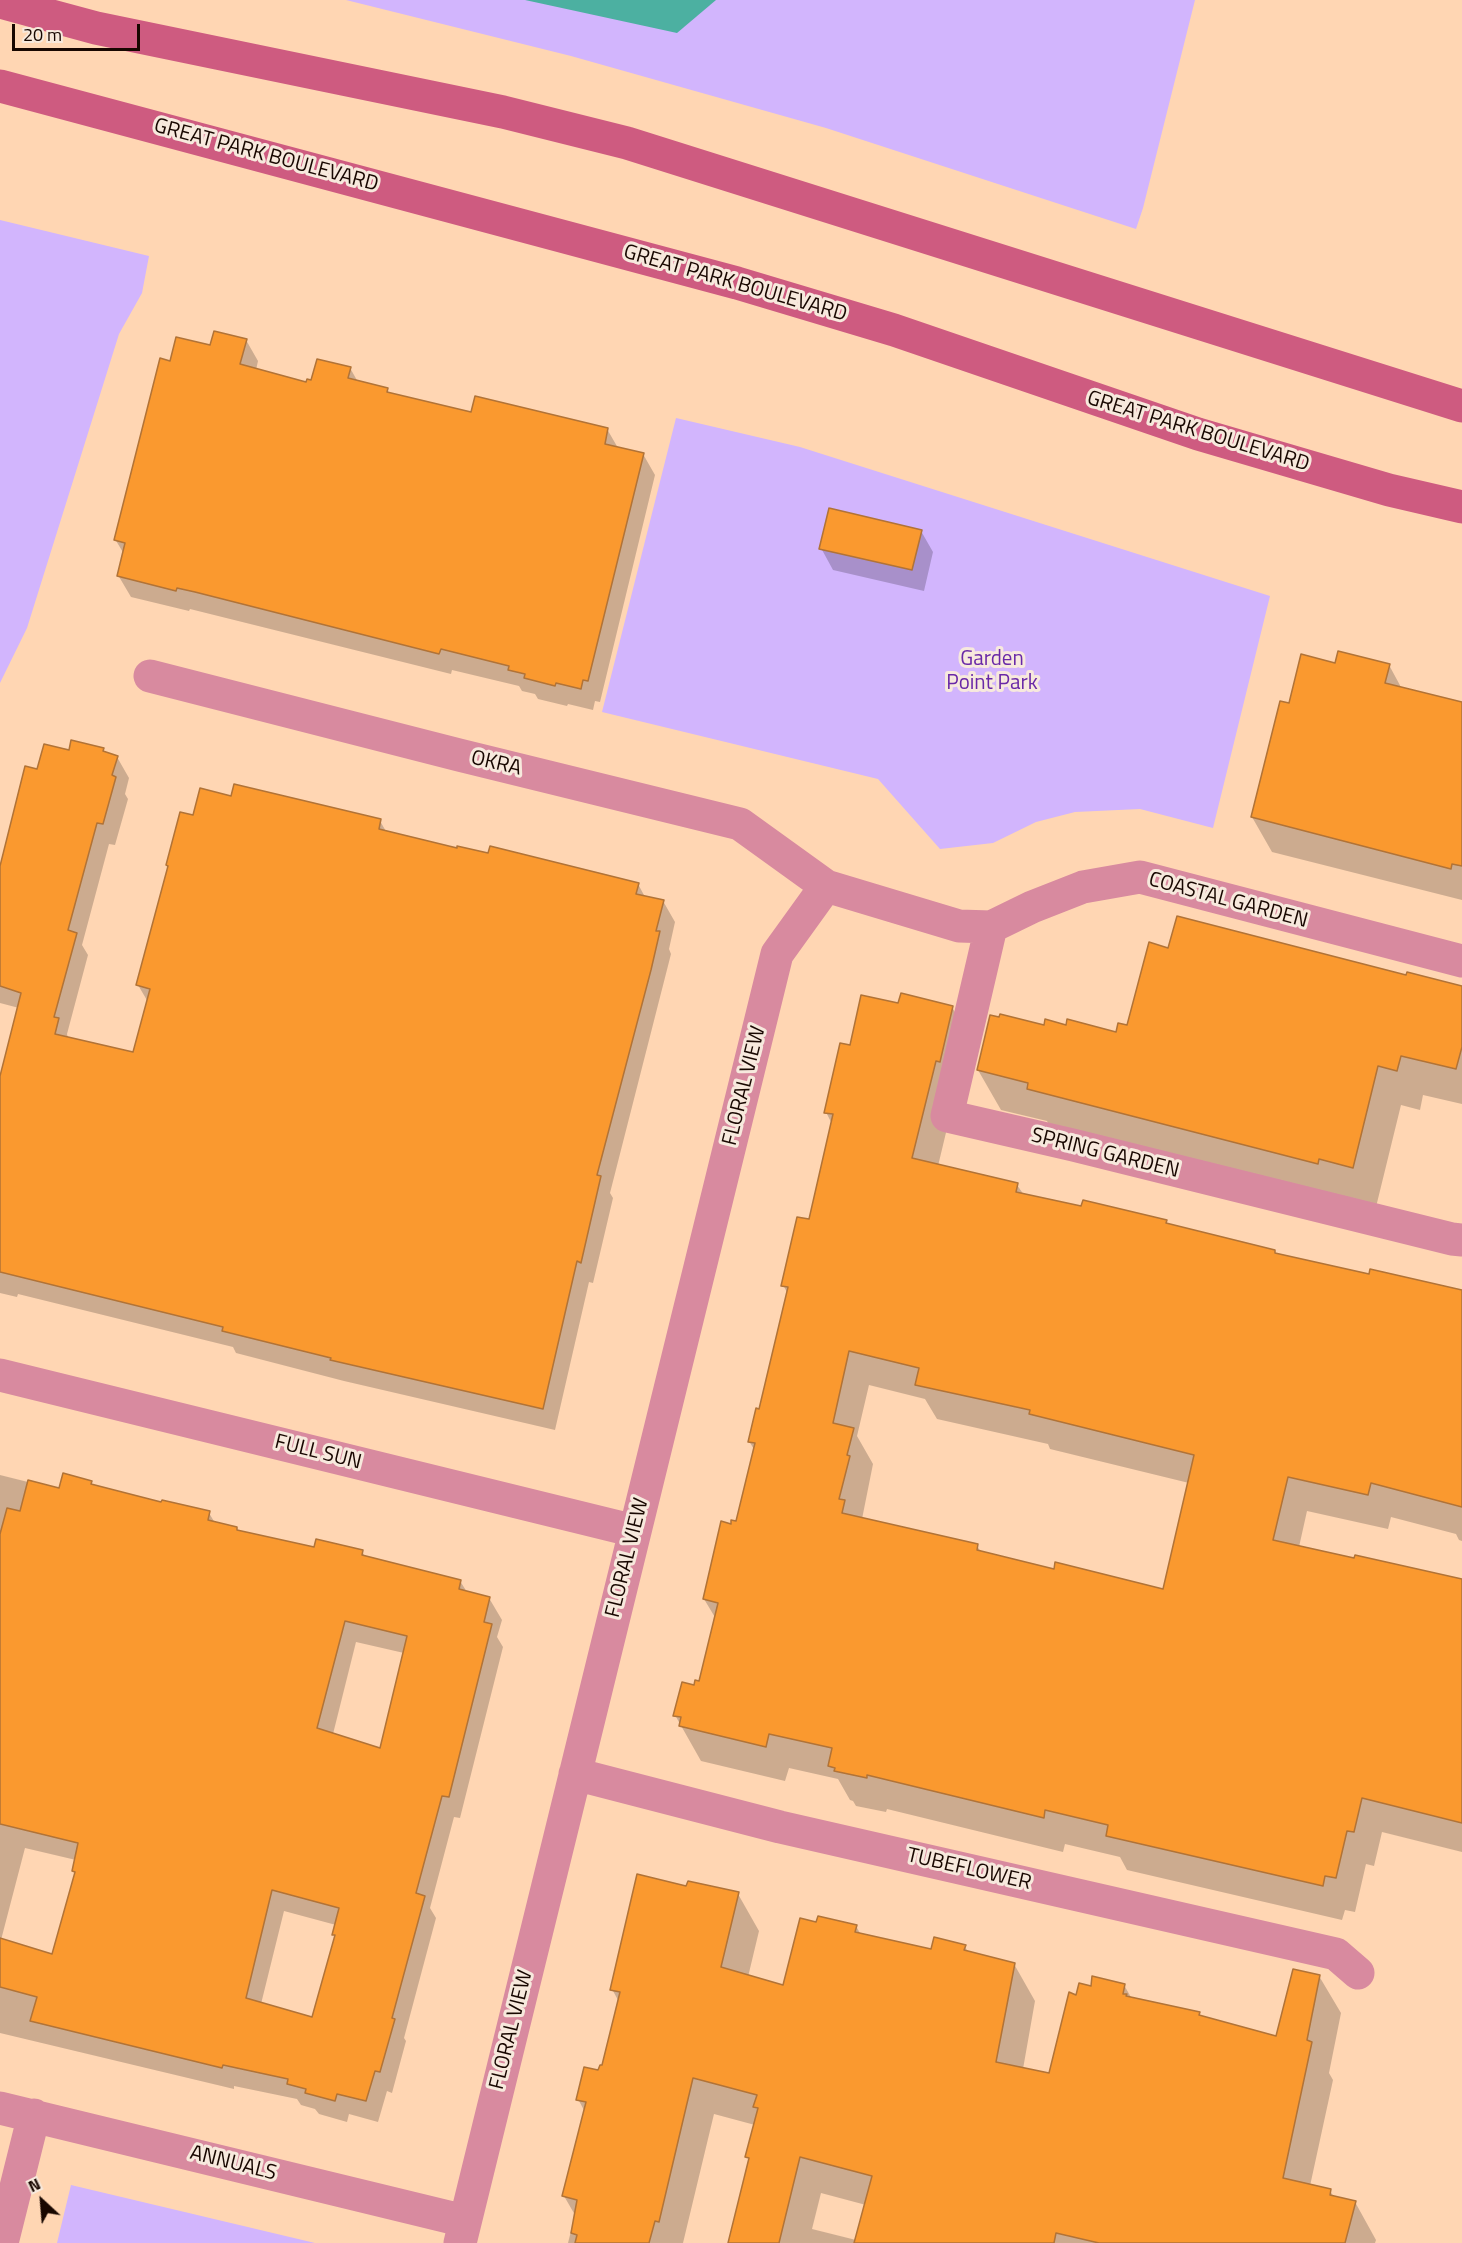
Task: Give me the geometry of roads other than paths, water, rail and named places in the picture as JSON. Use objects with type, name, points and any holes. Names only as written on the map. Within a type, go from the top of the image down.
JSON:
[{"type":"main road","points":[[0,2],[96,28],[503,112],[627,143],[1462,406]]},
{"type":"main road","name":"GREAT PARK BOULEVARD","points":[[0,86],[737,283],[894,330],[1198,434],[1389,490],[1462,507]]},
{"type":"main road","points":[[1286,351],[1462,387]]},
{"type":"main road","points":[[1389,490],[1462,519]]},
{"type":"street","name":"OKRA","points":[[150,676],[740,824],[825,886]]},
{"type":"street","name":"COASTAL GARDEN","points":[[825,886],[959,926],[990,927],[1083,887],[1140,877],[1462,961]]},
{"type":"street","name":"FLORAL VIEW","points":[[462,2232],[777,954],[825,886]]},
{"type":"street","name":"SPRING GARDEN","points":[[990,927],[947,1116],[1457,1240]]},
{"type":"street","name":"FULL SUN","points":[[0,1375],[635,1531]]},
{"type":"street","name":"TUBEFLOWER","points":[[575,1774],[780,1827],[1335,1954],[1358,1973]]},
{"type":"street","name":"ANNUALS","points":[[0,2108],[34,2115],[462,2232]]},
{"type":"street","points":[[2,2243],[34,2115]]},
{"type":"water","points":[[525,0],[716,0],[677,33]]},
{"type":"park label","name":"Garden Point Park","points":[[992,672]]}]
